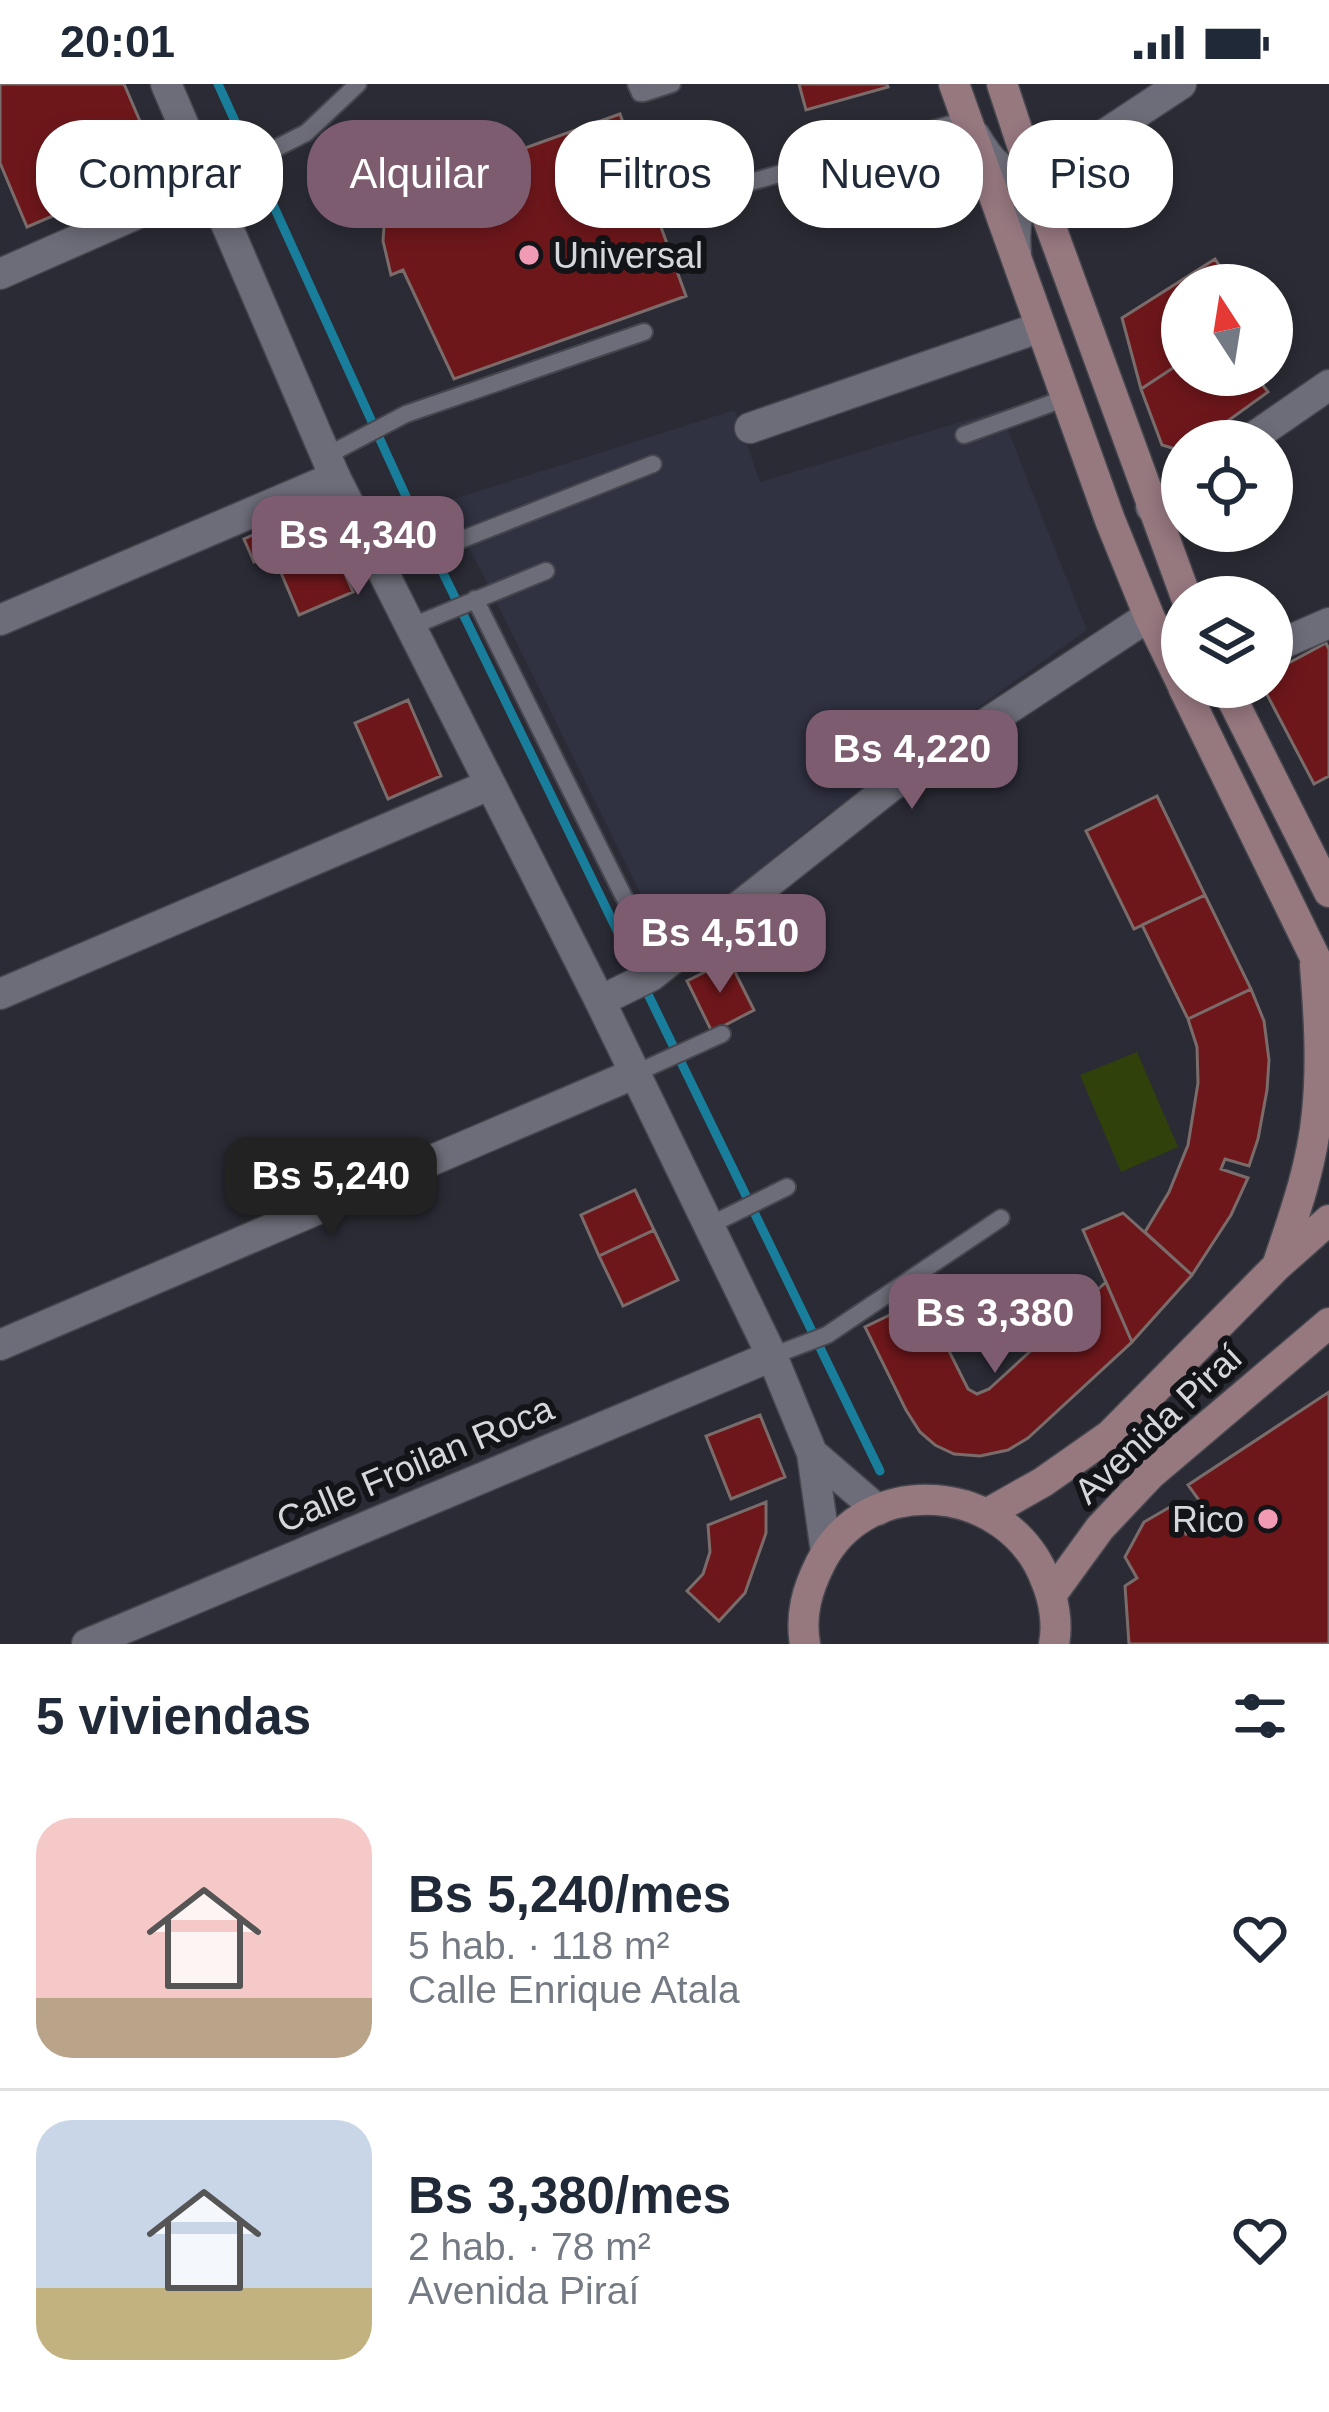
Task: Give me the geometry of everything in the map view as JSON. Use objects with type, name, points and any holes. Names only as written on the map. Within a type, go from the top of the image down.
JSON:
[{"type":"main road","points":[[954,84],[965,120]]},
{"type":"main road","points":[[1002,84],[1014,120]]},
{"type":"main road","points":[[983,170],[1110,520],[1161,641]]},
{"type":"main road","points":[[1051,228],[1177,576]]},
{"type":"main road","points":[[1110,520],[1125,511],[1133,514],[1173,576]]},
{"type":"main road","points":[[1194,708],[1322,972],[1317,1115],[1302,1192],[1277,1266]]},
{"type":"main road","points":[[1237,708],[1329,892]]},
{"type":"main road","name":"Avenida Piraí","points":[[988,1513],[1110,1435],[1277,1266],[1329,1220]]},
{"type":"main road","name":"Avenida Piraí","points":[[1052,1594],[1100,1528],[1151,1474],[1322,1330]]},
{"type":"main road","points":[[797,1639],[808,1588],[826,1552],[847,1526],[897,1503],[944,1499],[988,1513],[1017,1533],[1039,1561],[1052,1594],[1054,1644]]},
{"type":"street","points":[[166,84],[187,120]]},
{"type":"street","points":[[1126,120],[1181,84]]},
{"type":"street","points":[[983,150],[1007,173]]},
{"type":"street","points":[[0,274],[104,228]]},
{"type":"street","points":[[240,228],[337,459],[422,622],[489,785],[645,1069],[780,1353],[812,1453],[826,1552]]},
{"type":"street","points":[[1016,228],[1017,264]]},
{"type":"street","points":[[750,428],[1041,327]]},
{"type":"street","points":[[1278,420],[1329,385]]},
{"type":"street","points":[[0,620],[337,459]]},
{"type":"street","points":[[1151,507],[1161,500]]},
{"type":"street","points":[[608,997],[656,972],[890,788],[1149,616]]},
{"type":"street","points":[[1293,639],[1329,623]]},
{"type":"street","points":[[0,994],[489,785]]},
{"type":"street","points":[[0,1345],[645,1069]]},
{"type":"street","name":"Calle Froilan Roca","points":[[88,1644],[780,1353]]},
{"type":"street","points":[[812,1453],[878,1510]]},
{"type":"lane","points":[[283,145],[306,133],[358,84]]},
{"type":"lane","points":[[636,84],[640,93],[672,84]]},
{"type":"lane","points":[[337,459],[406,414],[644,332]]},
{"type":"lane","points":[[964,435],[1066,398]]},
{"type":"lane","points":[[395,566],[653,464]]},
{"type":"lane","points":[[422,622],[546,571]]},
{"type":"lane","points":[[472,600],[656,972]]},
{"type":"lane","points":[[645,1069],[722,1034]]},
{"type":"lane","points":[[719,1220],[779,1191]]},
{"type":"lane","points":[[780,1353],[827,1335],[1001,1218]]},
{"type":"shaded area","points":[[735,410],[760,482],[1000,410],[1087,630],[821,819],[667,947],[444,502]]},
{"type":"green space","points":[[1137,1052],[1178,1147],[1121,1172],[1080,1075]]},
{"type":"building","points":[[0,84],[124,84],[139,120],[36,120],[36,223],[27,227],[0,163]]},
{"type":"building","points":[[799,84],[887,84],[888,87],[806,110]]},
{"type":"building","name":"Universal","points":[[555,137],[555,228],[661,228],[686,296],[454,379],[403,270],[391,275],[384,228],[531,228],[531,146]]},
{"type":"building","points":[[1161,293],[1161,376],[1141,389],[1122,318]]},
{"type":"building","points":[[1161,376],[1161,396],[1262,396],[1229,420],[1161,420],[1161,442],[1141,389]]},
{"type":"building","points":[[296,516],[323,525],[353,592],[299,615],[273,554],[254,562],[244,539]]},
{"type":"building","points":[[1326,643],[1329,649],[1329,776],[1314,784],[1274,708],[1293,708],[1293,661]]},
{"type":"building","points":[[408,700],[441,776],[388,799],[355,723]]},
{"type":"building","points":[[1157,796],[1205,895],[1134,929],[1086,831]]},
{"type":"building","points":[[1205,895],[1251,989],[1188,1019],[1142,925]]},
{"type":"building","points":[[729,960],[754,1010],[712,1032],[687,981]]},
{"type":"building","points":[[1251,989],[1264,1021],[1269,1060],[1258,1139],[1249,1166],[1225,1159],[1221,1169],[1248,1178],[1231,1215],[1192,1275],[1145,1232],[1169,1192],[1188,1145],[1198,1083],[1197,1047],[1188,1019]]},
{"type":"building","points":[[635,1190],[654,1230],[599,1256],[581,1215]]},
{"type":"building","points":[[1123,1213],[1192,1275],[1132,1342],[1083,1230]]},
{"type":"building","points":[[654,1230],[678,1280],[623,1306],[599,1256]]},
{"type":"building","points":[[1106,1282],[1132,1342],[1028,1438],[1008,1450],[980,1456],[954,1454],[920,1432],[865,1327],[923,1299],[968,1389],[977,1394],[989,1389]]},
{"type":"building","name":"Rico","points":[[1329,1392],[1329,1644],[1129,1644],[1125,1586],[1137,1578],[1125,1557],[1144,1522],[1170,1507],[1186,1534],[1211,1517],[1188,1485]]},
{"type":"building","points":[[760,1415],[785,1477],[731,1499],[706,1436]]},
{"type":"building","points":[[766,1502],[766,1533],[745,1593],[719,1621],[687,1591],[703,1574],[710,1552],[708,1525]]},
{"type":"waterway","points":[[218,84],[409,503],[880,1471]]},
{"type":"place","name":"Universal","points":[[529,255]]},
{"type":"place","name":"Rico","points":[[1268,1519]]}]
